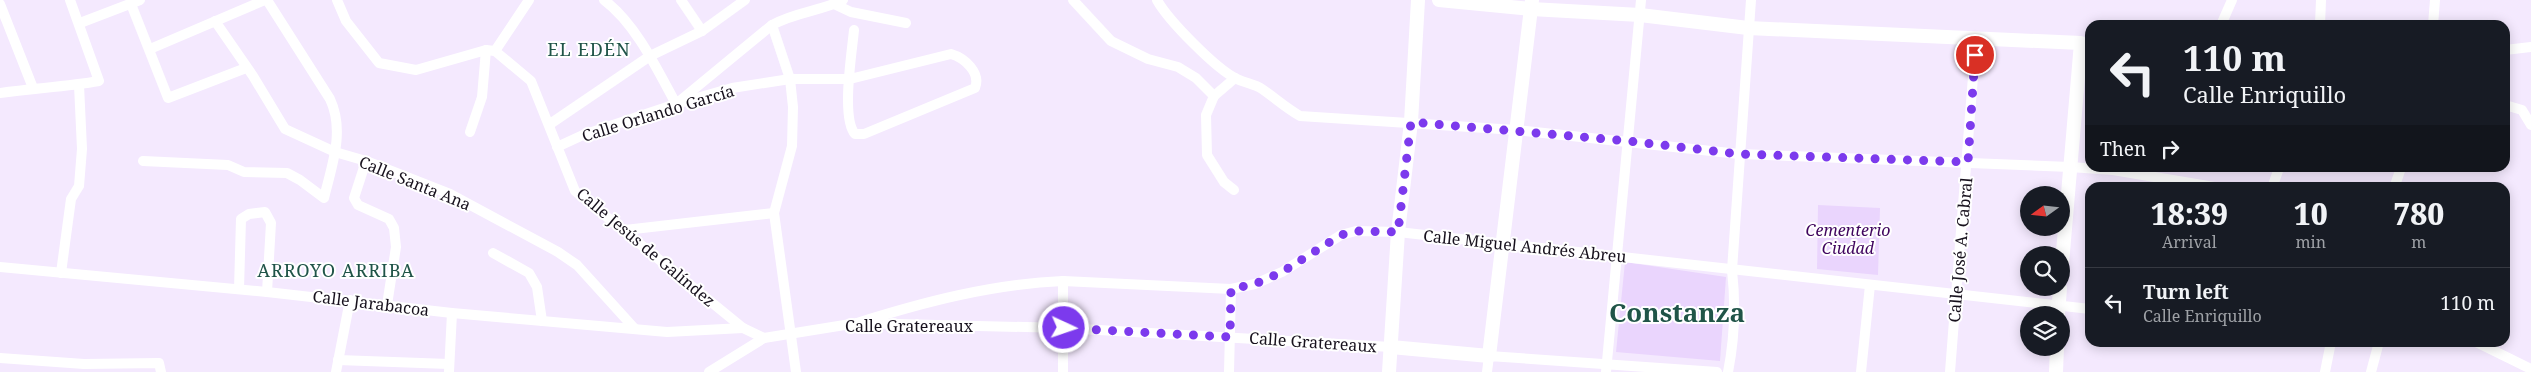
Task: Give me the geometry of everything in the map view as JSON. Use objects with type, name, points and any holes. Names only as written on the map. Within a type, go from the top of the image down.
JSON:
[{"type":"street","points":[[0,93],[33,88],[79,85],[99,81],[80,23],[70,0]]},
{"type":"street","points":[[143,161],[228,165],[244,172],[287,173],[324,198],[335,152],[338,128],[334,106],[266,0],[150,49]]},
{"type":"street","points":[[337,0],[346,21],[379,62],[416,70],[490,50]]},
{"type":"street","points":[[470,132],[482,98],[490,50],[528,0]]},
{"type":"street","points":[[604,0],[613,7],[650,56],[676,104],[772,25],[788,16],[839,2],[850,12],[906,23]]},
{"type":"street","points":[[613,7],[622,0]]},
{"type":"street","points":[[681,0],[702,31]]},
{"type":"street","points":[[550,124],[650,56],[702,31],[745,0]]},
{"type":"street","points":[[1074,0],[1110,41],[1148,58],[1178,67],[1196,78],[1214,96]]},
{"type":"street","points":[[1157,0],[1162,9],[1204,52],[1235,78],[1260,88],[1280,104],[1300,116],[1516,130],[1739,154],[2085,168]]},
{"type":"street","points":[[1389,372],[1398,232],[1411,122],[1418,0]]},
{"type":"street","points":[[1439,0],[1532,4],[1640,14],[1748,28],[2085,43],[2070,167],[2063,246]]},
{"type":"street","points":[[1606,368],[1641,0]]},
{"type":"street","points":[[1728,372],[1735,340],[1736,305],[1732,270],[1751,0]]},
{"type":"street","points":[[2223,20],[2232,0]]},
{"type":"street","points":[[2320,20],[2321,0]]},
{"type":"street","points":[[2433,20],[2435,0]]},
{"type":"street","points":[[80,23],[135,2],[168,98],[246,68]]},
{"type":"street","points":[[0,4],[33,88]]},
{"type":"street","points":[[1487,372],[1532,4]]},
{"type":"street","name":"Calle Santa Ana","points":[[215,21],[285,129],[335,152],[450,194],[558,252],[578,265],[635,329]]},
{"type":"street","points":[[772,25],[790,79],[793,107],[792,146],[774,213],[796,372]]},
{"type":"street","points":[[850,79],[854,30]]},
{"type":"street","name":"Calle José A. Cabral","points":[[1950,372],[1968,162],[1976,38]]},
{"type":"street","points":[[2510,49],[2531,47]]},
{"type":"street","name":"Calle Jesús de Galíndez","points":[[490,50],[531,81],[550,124],[575,191],[743,328],[764,338]]},
{"type":"street","name":"Calle Orlando García","points":[[557,147],[676,104],[732,88],[790,79],[850,79],[951,54],[976,73],[978,81],[975,88],[864,134],[855,134],[851,130],[849,116],[850,79]]},
{"type":"street","points":[[1234,190],[1224,182],[1207,155],[1206,115],[1214,96],[1235,78]]},
{"type":"street","points":[[61,273],[71,199],[79,186],[82,149],[79,85]]},
{"type":"street","points":[[2510,106],[2522,110],[2531,125]]},
{"type":"street","points":[[366,162],[354,198],[358,205],[389,219],[396,240],[387,305]]},
{"type":"street","points":[[2121,172],[2160,182]]},
{"type":"street","points":[[239,289],[241,219],[249,214],[266,212],[270,223],[267,292]]},
{"type":"street","points":[[625,230],[774,213]]},
{"type":"street","name":"Calle Miguel Andrés Abreu","points":[[857,323],[922,303],[1036,282],[1063,281],[1231,289],[1255,284],[1282,272],[1341,235],[1356,231],[1398,232],[1957,295],[2027,306]]},
{"type":"street","points":[[493,254],[529,273],[536,287],[542,321]]},
{"type":"street","name":"Calle Jarabacoa","points":[[0,267],[350,300],[452,313],[667,332],[743,328]]},
{"type":"street","points":[[1063,281],[1063,372]]},
{"type":"street","points":[[1861,372],[1870,285]]},
{"type":"street","points":[[1229,372],[1231,289]]},
{"type":"street","points":[[336,372],[350,300]]},
{"type":"street","name":"Calle Miguel Andrés Abreu","points":[[2070,310],[2085,309]]},
{"type":"street","points":[[338,360],[449,368],[452,313]]},
{"type":"street","name":"Calle Gratereaux","points":[[709,372],[764,338],[857,323],[1064,328],[1230,337],[1391,347],[1606,368],[1717,372]]},
{"type":"street","points":[[2325,372],[2330,347]]},
{"type":"street","points":[[2371,372],[2378,347]]},
{"type":"street","points":[[2486,347],[2531,369]]},
{"type":"street","points":[[2056,372],[2057,356]]},
{"type":"street","points":[[0,358],[77,368],[159,363],[162,372]]},
{"type":"green space","name":"Cementerio Ciudad","points":[[1818,205],[1880,208],[1878,275],[1817,269]]},
{"type":"green space","points":[[1625,262],[1726,277],[1720,361],[1616,352]]},
{"type":"district","name":"EL EDÉN","points":[[589,49]]},
{"type":"district","name":"ARROYO ARRIBA","points":[[336,270]]},
{"type":"district","name":"Constanza","points":[[1677,312]]},
{"type":"route","points":[[1064,328],[1230,337],[1231,289],[1255,284],[1282,272],[1341,235],[1356,231],[1398,232],[1411,122],[1516,130],[1739,154],[1968,162],[1975,55]]}]
